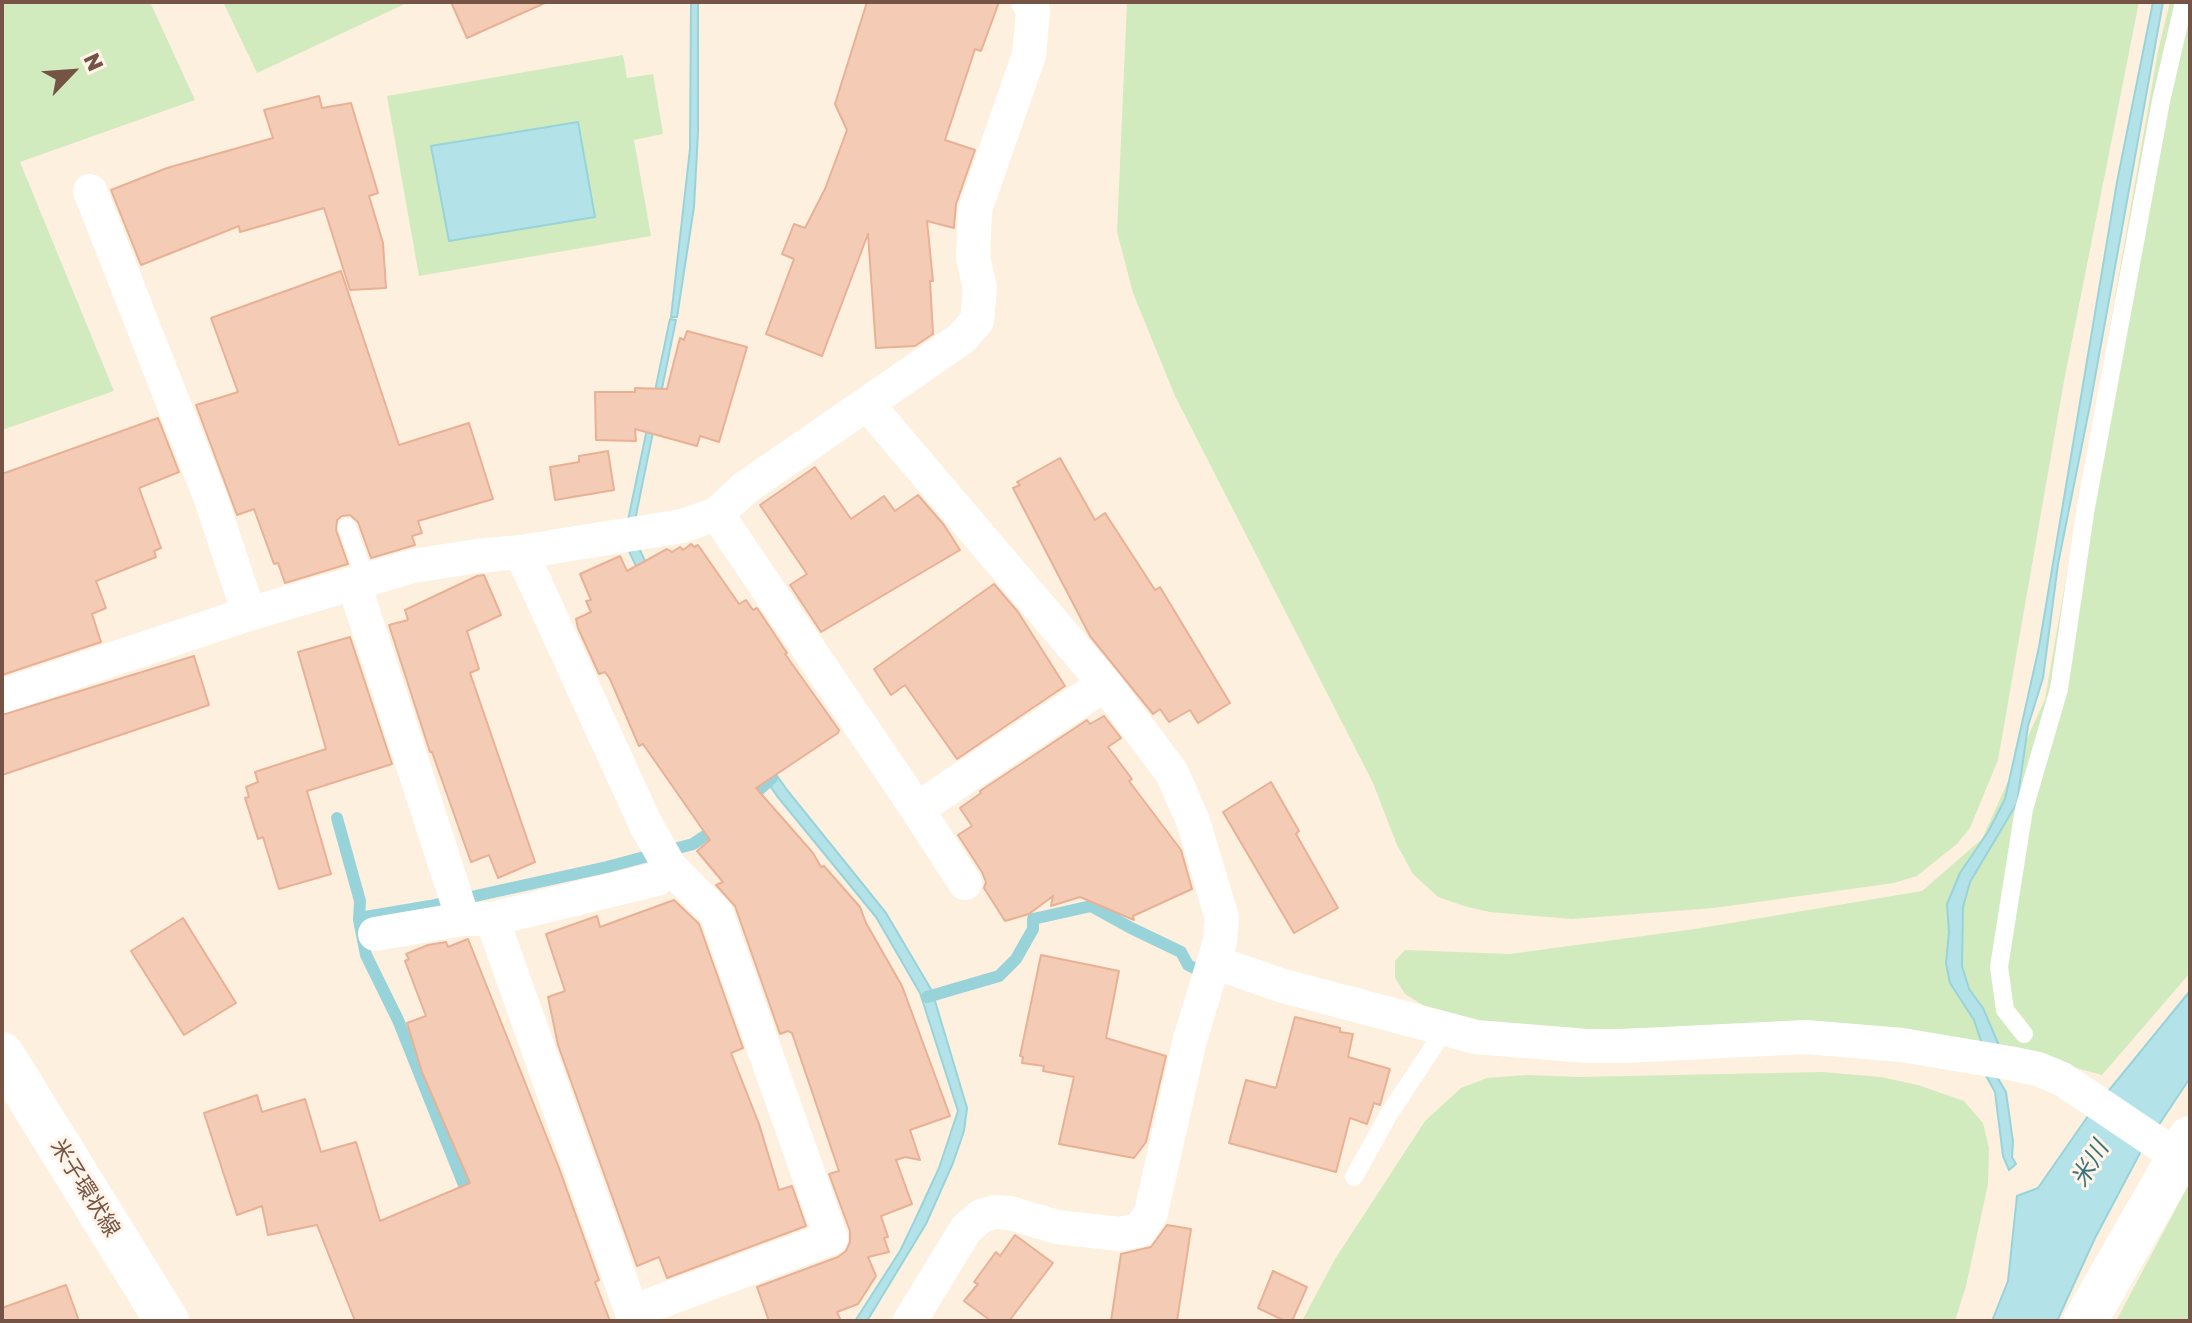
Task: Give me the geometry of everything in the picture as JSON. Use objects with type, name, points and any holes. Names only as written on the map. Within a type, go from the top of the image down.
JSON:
[{"type":"main road","name":"米子環状線","points":[[2,1054],[167,1321]]},
{"type":"main road","points":[[2085,1321],[2177,1147]]},
{"type":"street","points":[[2,696],[249,614],[413,566],[682,526],[717,514],[745,488],[948,350],[977,321],[980,289],[973,257],[975,210],[1029,55],[1033,11],[1028,2]]},
{"type":"street","points":[[90,191],[211,499],[249,614]]},
{"type":"street","points":[[868,405],[1105,684],[1172,773],[1193,821],[1222,918],[1220,941],[1189,1043],[1151,1213],[1146,1223],[1140,1230],[1120,1234],[1057,1227],[1010,1213],[995,1212],[981,1216],[966,1229],[910,1321]]},
{"type":"street","points":[[717,514],[965,883]]},
{"type":"street","points":[[360,582],[478,919],[633,1317],[831,1238],[716,913],[670,867],[646,825],[521,552]]},
{"type":"street","points":[[917,809],[1105,684]]},
{"type":"street","points":[[375,934],[478,919],[657,879],[670,867]]},
{"type":"street","points":[[1214,962],[1280,985],[1476,1037],[1587,1046],[1662,1045],[1760,1038],[1853,1039],[1949,1052],[2038,1069],[2062,1079],[2177,1147]]},
{"type":"lane","points":[[2024,1034],[2005,1010],[1999,967],[2024,809],[2059,689],[2089,491],[2161,101],[2184,2]]},
{"type":"lane","points":[[347,527],[360,582]]},
{"type":"lane","points":[[1354,1177],[1389,1114],[1445,1029]]},
{"type":"green space","points":[[2,2],[150,2],[195,100],[20,162],[114,391],[2,430]]},
{"type":"green space","points":[[223,2],[406,2],[407,3],[257,73]]},
{"type":"green space","points":[[1127,2],[2139,2],[2064,381],[1998,760],[1970,828],[1957,844],[1917,876],[1894,883],[1714,908],[1572,919],[1489,912],[1464,906],[1438,897],[1413,874],[1397,845],[1373,783],[1175,396],[1133,293],[1117,232]]},
{"type":"green space","points":[[2170,2],[2190,2],[2190,973],[2102,1075],[2028,1055],[1741,1027],[1539,1030],[1497,1025],[1429,1009],[1405,994],[1395,978],[1395,961],[1405,950],[1510,954],[1695,929],[1922,891],[1982,839],[2045,699],[2158,51]]},
{"type":"green space","points":[[623,55],[627,78],[653,74],[663,134],[634,140],[651,236],[419,276],[387,96]]},
{"type":"green space","points":[[1822,1072],[1881,1077],[1918,1085],[1964,1101],[1983,1123],[1989,1148],[1988,1184],[1966,1286],[1955,1321],[1302,1321],[1335,1259],[1425,1121],[1461,1088],[1487,1078],[1527,1075],[1579,1077]]},
{"type":"green space","points":[[2190,1182],[2190,1321],[2116,1321]]},
{"type":"water","points":[[691,2],[698,2],[698,132],[694,207],[677,317],[671,317],[690,149]]},
{"type":"water","points":[[2153,2],[2163,2],[2058,564],[2043,678],[2028,726],[2017,803],[1970,882],[1963,907],[1962,966],[1969,989],[1983,1008],[2000,1048],[1983,1047],[1974,1020],[1950,983],[1946,963],[1949,932],[1947,904],[1960,873],[1988,832],[2005,799],[2039,647],[2117,182]]},
{"type":"water","points":[[578,122],[595,217],[449,241],[431,146]]},
{"type":"water","points":[[670,319],[676,320],[635,520],[628,520]]},
{"type":"water","points":[[638,546],[682,639],[787,790],[886,913],[932,991],[967,1108],[964,1131],[953,1163],[926,1224],[867,1321],[855,1321],[900,1251],[939,1168],[958,1111],[920,993],[876,917],[777,796],[673,644],[627,547]]},
{"type":"water","name":"米川","points":[[2190,991],[2190,1078],[2140,1153],[2095,1238],[2057,1321],[1992,1321],[2008,1281],[2017,1196],[2038,1188],[2088,1116]]},
{"type":"water","points":[[1984,1072],[1996,1075],[2006,1092],[2012,1157],[2016,1164],[2009,1170],[2003,1156],[1995,1092]]},
{"type":"building","points":[[451,2],[547,2],[467,38]]},
{"type":"building","points":[[867,2],[999,2],[981,51],[975,49],[945,140],[975,150],[956,204],[954,228],[927,221],[933,281],[930,281],[933,334],[915,346],[876,348],[868,234],[822,356],[766,334],[794,259],[782,254],[794,224],[805,228],[825,189],[847,130],[835,104]]},
{"type":"building","points":[[319,96],[322,108],[351,103],[378,193],[369,196],[383,243],[386,288],[350,290],[324,208],[240,232],[239,226],[141,265],[111,190],[167,168],[273,138],[264,110]]},
{"type":"building","points":[[341,271],[399,445],[469,423],[493,499],[418,521],[422,533],[412,536],[415,545],[371,558],[358,522],[350,515],[342,516],[337,520],[336,530],[348,564],[285,583],[278,563],[274,564],[254,509],[237,515],[196,405],[238,392],[211,318]]},
{"type":"building","points":[[687,331],[747,347],[719,442],[700,436],[697,446],[635,429],[636,441],[596,440],[595,392],[667,389],[680,338],[684,340]]},
{"type":"building","points":[[158,418],[179,472],[139,488],[161,548],[154,551],[156,557],[96,581],[106,608],[92,614],[101,642],[2,675],[2,474]]},
{"type":"building","points":[[608,451],[614,490],[555,500],[550,467],[579,462],[579,456]]},
{"type":"building","points":[[1060,458],[1095,520],[1105,513],[1155,590],[1160,587],[1230,703],[1198,723],[1190,710],[1169,722],[1160,709],[1153,714],[1090,636],[1013,488],[1020,485],[1017,482]]},
{"type":"building","points":[[815,467],[851,519],[884,496],[895,511],[918,495],[944,525],[960,550],[821,632],[790,585],[807,574],[760,505]]},
{"type":"building","points":[[691,544],[694,547],[698,545],[739,604],[746,600],[753,610],[757,608],[785,654],[839,730],[756,788],[813,853],[821,867],[824,866],[860,907],[902,986],[950,1116],[910,1130],[920,1160],[905,1157],[896,1160],[912,1204],[881,1216],[889,1252],[868,1257],[876,1276],[858,1304],[837,1312],[841,1321],[769,1321],[757,1287],[838,1257],[846,1251],[850,1231],[829,1174],[839,1171],[792,1033],[780,1034],[735,906],[716,885],[723,882],[697,851],[710,840],[643,744],[639,746],[610,679],[605,672],[599,674],[576,619],[591,612],[586,601],[591,600],[580,574],[620,556],[627,571],[667,549],[672,552],[680,547],[683,550]]},
{"type":"building","points":[[484,575],[501,615],[467,631],[479,669],[470,673],[535,862],[498,878],[489,855],[471,862],[430,752],[389,625],[408,620],[405,610]]},
{"type":"building","points":[[994,584],[1018,612],[1065,686],[957,759],[905,685],[891,695],[874,669]]},
{"type":"building","points":[[350,637],[392,764],[307,791],[331,874],[279,889],[263,837],[258,839],[245,798],[249,797],[246,787],[258,782],[255,772],[326,749],[298,652]]},
{"type":"building","points":[[194,656],[209,705],[2,775],[2,715]]},
{"type":"building","points":[[1104,716],[1121,738],[1108,747],[1132,779],[1129,781],[1181,850],[1192,889],[1133,916],[1134,920],[1080,897],[1051,906],[1053,896],[1029,914],[1005,921],[984,888],[986,882],[982,872],[958,835],[972,826],[960,808],[980,791],[1087,720],[1090,724]]},
{"type":"building","points":[[1271,782],[1338,908],[1294,933],[1223,812]]},
{"type":"building","points":[[674,900],[699,924],[743,1048],[731,1053],[759,1124],[779,1190],[792,1186],[806,1226],[667,1278],[659,1257],[637,1266],[558,1045],[548,997],[565,991],[546,934],[597,916],[600,927]]},
{"type":"building","points":[[183,918],[236,1003],[184,1035],[131,951]]},
{"type":"building","points":[[468,939],[559,1168],[599,1280],[595,1282],[610,1321],[355,1321],[317,1225],[268,1235],[262,1206],[237,1215],[204,1113],[257,1095],[262,1112],[305,1099],[321,1152],[356,1142],[380,1221],[470,1183],[422,1072],[407,1023],[426,1016],[405,961],[409,959],[406,954],[428,945],[446,942],[448,947]]},
{"type":"building","points":[[1041,955],[1119,971],[1106,1038],[1166,1056],[1146,1142],[1134,1158],[1059,1144],[1074,1077],[1043,1071],[1044,1066],[1022,1063],[1023,1057],[1020,1056]]},
{"type":"building","points":[[1295,1017],[1353,1034],[1348,1057],[1390,1069],[1380,1105],[1374,1103],[1367,1124],[1350,1118],[1336,1172],[1229,1143],[1246,1080],[1276,1088]]},
{"type":"building","points":[[1167,1225],[1191,1229],[1177,1321],[1111,1321],[1121,1254],[1151,1247]]},
{"type":"building","points":[[1015,1235],[1053,1263],[1009,1321],[991,1321],[964,1301],[978,1284],[974,1282],[996,1252],[1000,1256]]},
{"type":"building","points":[[1273,1271],[1307,1287],[1292,1321],[1285,1321],[1258,1308]]},
{"type":"building","points":[[66,1285],[79,1321],[2,1321],[2,1308]]},
{"type":"waterway","points":[[747,801],[772,778]]},
{"type":"waterway","points":[[337,818],[360,901],[359,920],[366,955],[398,1020],[470,1200]]},
{"type":"waterway","points":[[359,918],[430,906],[607,867],[693,844],[718,827]]},
{"type":"waterway","points":[[927,997],[999,976],[1016,959],[1033,929],[1033,919],[1091,906],[1181,952],[1188,965],[1194,968]]}]
